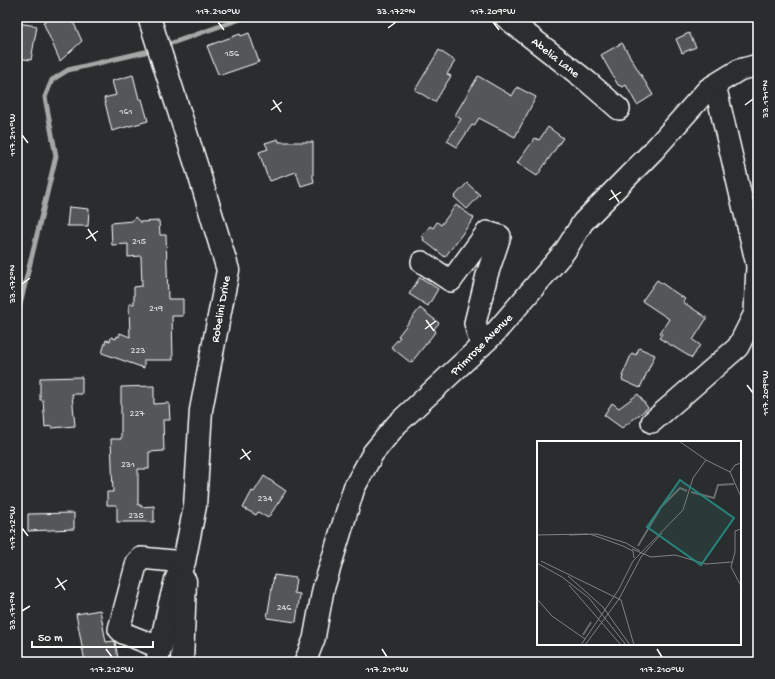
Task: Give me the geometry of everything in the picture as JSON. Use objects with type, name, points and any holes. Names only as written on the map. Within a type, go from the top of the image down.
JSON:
[{"type":"main road","name":"Robelini Drive","points":[[149,17],[228,270],[201,410],[195,506],[184,562]]},
{"type":"main road","points":[[159,655],[174,588],[184,562]]},
{"type":"main road","points":[[182,662],[185,583],[184,562]]},
{"type":"street","name":"Abelia Lane","points":[[505,17],[588,82],[619,109]]},
{"type":"street","name":"Primrose Avenue","points":[[305,662],[314,639],[323,590],[354,488],[373,453],[397,424],[494,334],[565,251],[583,222],[653,152],[708,89],[739,70],[758,65]]},
{"type":"street","points":[[652,422],[738,347],[755,313],[757,264],[715,85]]},
{"type":"street","points":[[422,262],[451,281],[487,232],[500,236],[487,275],[476,323],[481,346]]},
{"type":"street","points":[[159,655],[119,629],[137,562],[141,558],[184,562]]},
{"type":"building","points":[[54,17],[71,17],[82,41],[60,61],[43,22]]},
{"type":"building","points":[[17,23],[37,26],[31,60],[17,58]]},
{"type":"building","points":[[249,33],[259,62],[221,75],[218,74],[207,46],[240,34],[241,36]]},
{"type":"building","points":[[689,33],[696,47],[682,53],[676,39]]},
{"type":"building","points":[[622,43],[653,95],[637,105],[626,85],[623,87],[618,85],[601,55]]},
{"type":"building","points":[[439,50],[455,61],[447,74],[451,76],[435,102],[415,90]]},
{"type":"building","points":[[133,75],[139,99],[142,99],[148,121],[112,131],[104,98],[116,95],[112,81]]},
{"type":"building","points":[[478,76],[512,96],[517,87],[536,97],[515,137],[479,118],[474,126],[472,125],[457,147],[447,141],[461,119],[455,115]]},
{"type":"building","points":[[548,127],[563,138],[537,176],[517,163],[535,138],[539,140]]},
{"type":"building","points":[[278,139],[279,142],[313,142],[314,182],[301,186],[296,172],[270,181],[259,152],[268,149],[265,143]]},
{"type":"building","points":[[467,183],[480,195],[467,209],[454,197]]},
{"type":"building","points":[[456,205],[474,218],[445,257],[423,240],[424,238],[422,236],[430,226],[433,228],[437,222],[441,225]]},
{"type":"building","points":[[69,207],[89,209],[88,226],[67,226]]},
{"type":"building","points":[[135,217],[140,222],[159,221],[160,235],[166,235],[168,299],[183,299],[183,316],[172,316],[173,360],[144,360],[144,368],[102,353],[106,340],[110,341],[111,337],[116,339],[117,336],[119,337],[120,333],[130,337],[129,304],[134,304],[134,287],[142,286],[141,256],[128,257],[128,244],[112,245],[111,223],[132,221]]},
{"type":"building","points":[[420,277],[438,289],[428,306],[409,294]]},
{"type":"building","points":[[657,280],[685,299],[683,302],[707,318],[693,340],[700,345],[692,358],[659,338],[662,334],[660,333],[669,319],[642,301]]},
{"type":"building","points":[[420,308],[439,323],[434,329],[436,331],[411,363],[391,347],[400,337],[398,336]]},
{"type":"building","points":[[639,348],[655,355],[640,388],[622,380],[622,376],[632,353],[636,355]]},
{"type":"building","points":[[82,377],[82,394],[72,394],[75,426],[52,428],[52,426],[45,427],[43,400],[40,400],[40,378]]},
{"type":"building","points":[[154,386],[154,404],[169,403],[170,420],[163,420],[164,451],[149,452],[149,469],[138,469],[138,505],[141,505],[141,507],[154,506],[154,522],[117,522],[117,505],[107,505],[107,492],[113,492],[111,439],[121,439],[121,387]]},
{"type":"building","points":[[638,394],[648,408],[622,428],[604,415],[612,403],[619,408]]},
{"type":"building","points":[[264,476],[286,491],[268,518],[258,512],[256,515],[243,508],[252,491],[254,492]]},
{"type":"building","points":[[74,513],[74,529],[28,531],[28,514]]},
{"type":"building","points":[[274,575],[296,578],[294,593],[300,594],[296,622],[267,618]]},
{"type":"building","points":[[100,610],[106,642],[115,642],[118,658],[85,662],[76,614]]},
{"type":"waterway","points":[[172,43],[246,17]]},
{"type":"waterway","points":[[17,317],[56,156],[45,97],[52,80],[68,70],[145,52]]},
{"type":"waterway","points":[[17,630],[21,662]]}]
